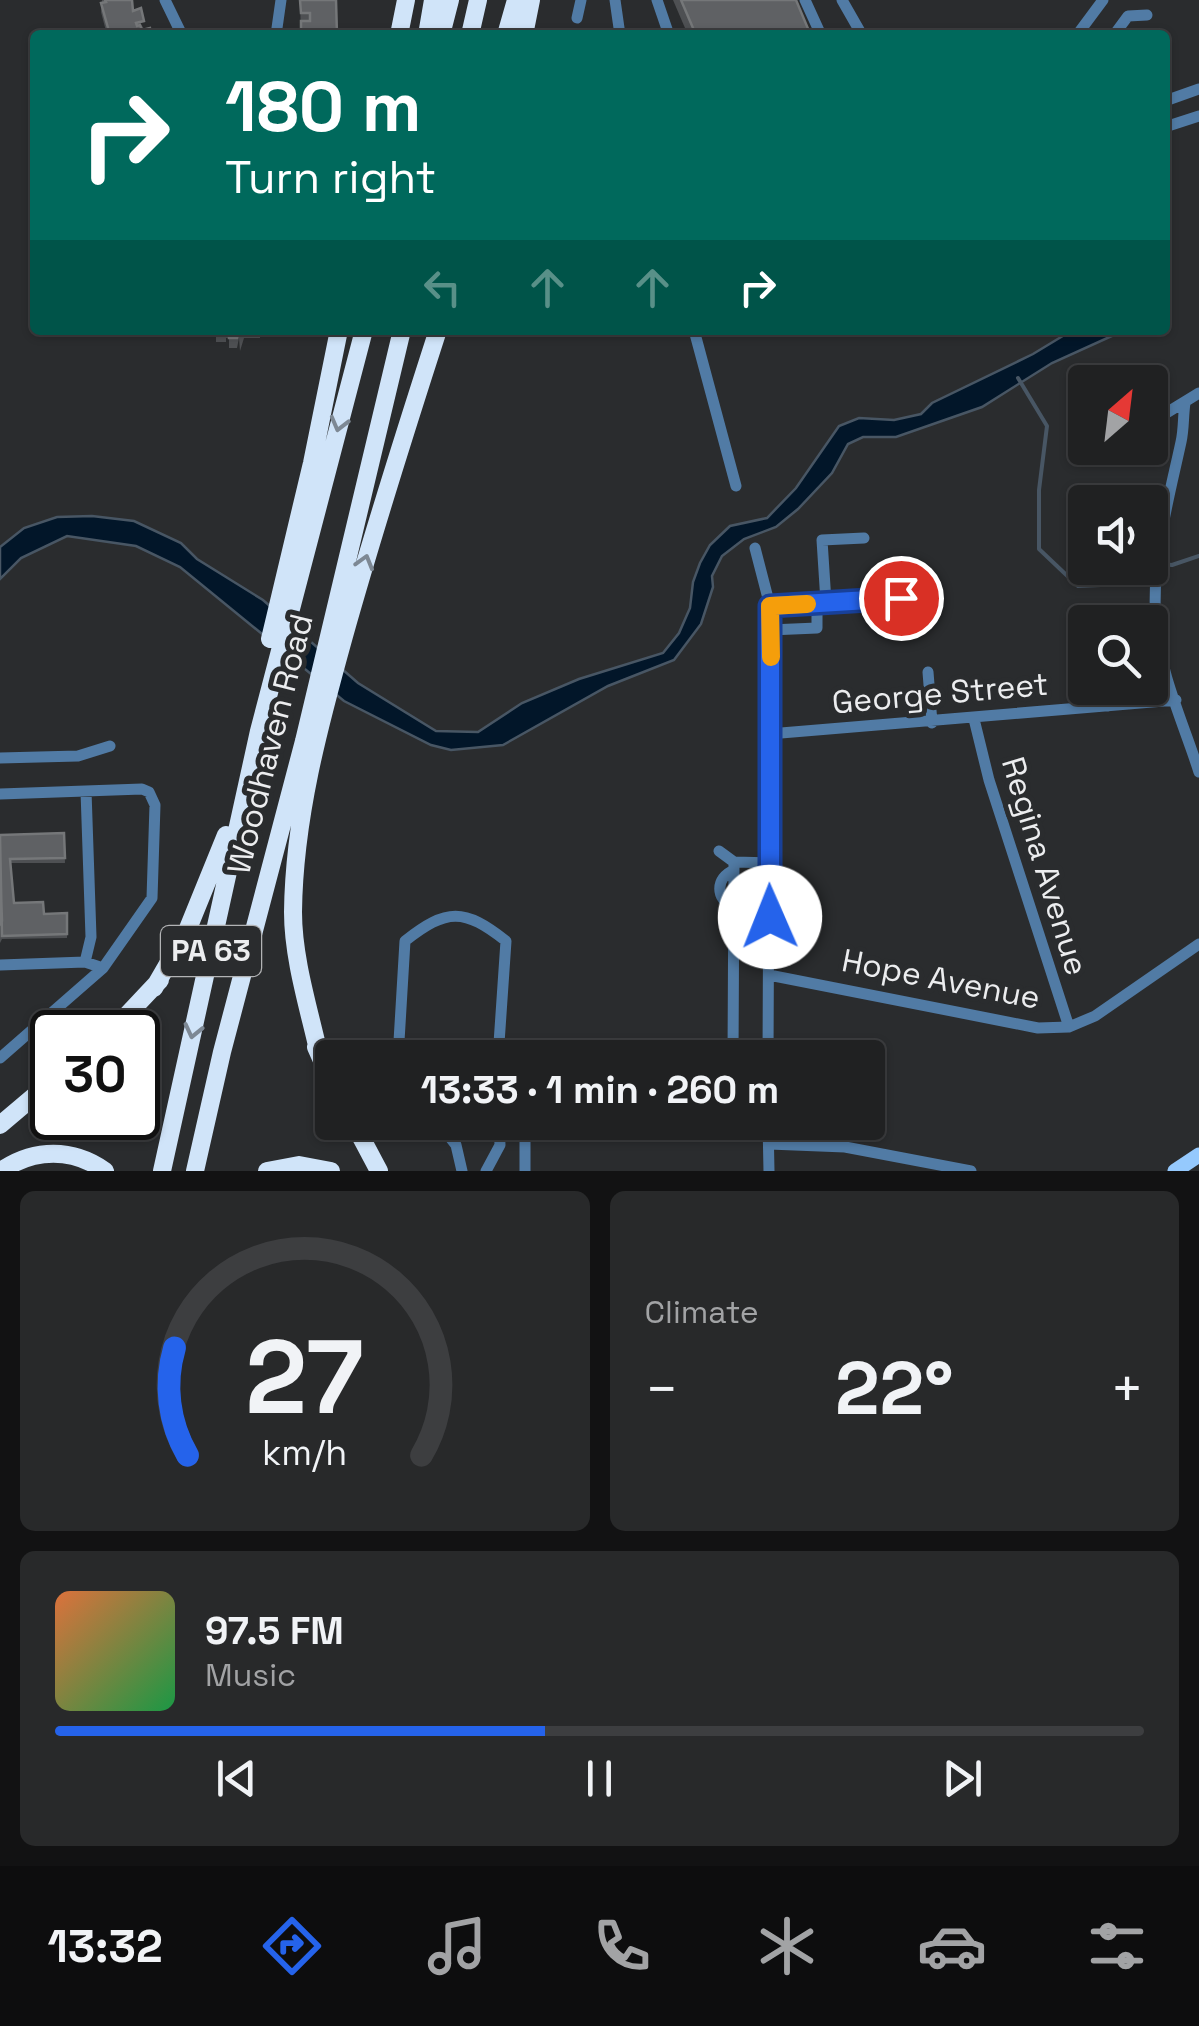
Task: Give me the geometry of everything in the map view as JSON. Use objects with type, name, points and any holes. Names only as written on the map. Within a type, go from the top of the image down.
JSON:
[{"type":"highway","points":[[400,30],[406,0]]},
{"type":"highway","points":[[428,30],[432,0]]},
{"type":"highway","points":[[443,30],[450,0]]},
{"type":"highway","points":[[471,30],[478,0]]},
{"type":"highway","points":[[507,30],[516,0]]},
{"type":"highway","points":[[525,30],[531,0]]},
{"type":"highway","points":[[282,610],[338,335]]},
{"type":"highway","name":"Woodhaven Road","points":[[162,1171],[282,610],[363,335]]},
{"type":"highway","name":"Woodhaven Road","points":[[194,1171],[304,742],[333,649],[404,335]]},
{"type":"highway","points":[[333,649],[436,335]]},
{"type":"highway","points":[[154,988],[187,931],[226,838],[273,650]]},
{"type":"highway","points":[[317,1040],[293,916],[297,846],[323,687]]},
{"type":"highway","points":[[132,1010],[154,988],[193,930],[218,875],[259,731]]},
{"type":"highway","points":[[304,742],[287,862],[286,925],[296,992],[315,1041]]},
{"type":"highway","points":[[0,1125],[30,1100]]},
{"type":"highway","points":[[363,1140],[379,1171]]},
{"type":"highway","points":[[1,1171],[27,1157],[58,1153],[87,1160],[106,1171]]},
{"type":"highway","points":[[266,1171],[299,1165],[330,1171]]},
{"type":"main road","points":[[1176,1171],[1199,1155]]},
{"type":"street","points":[[165,0],[180,30]]},
{"type":"street","points":[[277,30],[281,0]]},
{"type":"street","points":[[577,18],[581,0]]},
{"type":"street","points":[[615,0],[619,30]]},
{"type":"street","points":[[657,0],[667,30]]},
{"type":"street","points":[[805,0],[818,30]]},
{"type":"street","points":[[842,0],[855,30]]},
{"type":"street","points":[[1081,30],[1103,0]]},
{"type":"street","points":[[1118,30],[1128,16],[1147,15]]},
{"type":"street","points":[[1170,99],[1199,89]]},
{"type":"street","points":[[1170,125],[1199,116]]},
{"type":"street","points":[[695,335],[736,486]]},
{"type":"street","points":[[1168,414],[1199,393]]},
{"type":"street","points":[[1186,404],[1158,553],[1157,632],[1199,772]]},
{"type":"street","points":[[770,630],[817,628],[822,540],[864,538]]},
{"type":"street","points":[[756,548],[770,606],[768,1040]]},
{"type":"street","points":[[770,606],[901,598],[904,628]]},
{"type":"street","points":[[928,672],[932,723]]},
{"type":"street","name":"George Street","points":[[769,734],[1176,700]]},
{"type":"street","name":"Regina Avenue","points":[[974,719],[989,780],[1069,1027]]},
{"type":"street","points":[[0,758],[78,756],[110,746]]},
{"type":"street","points":[[0,794],[142,789],[155,805],[152,898],[104,968],[0,1058]]},
{"type":"street","points":[[85,962],[91,937],[86,792]]},
{"type":"street","points":[[718,851],[734,866]]},
{"type":"street","points":[[732,1040],[734,908],[723,901],[719,889],[723,876],[734,866],[769,863]]},
{"type":"street","points":[[399,1040],[405,941],[431,920],[457,915],[481,922],[506,941],[499,1040]]},
{"type":"street","name":"Hope Avenue","points":[[769,975],[1038,1028],[1069,1027],[1094,1016],[1199,944]]},
{"type":"street","points":[[0,964],[85,962],[104,968]]},
{"type":"street","points":[[452,1140],[462,1171]]},
{"type":"street","points":[[486,1171],[500,1140]]},
{"type":"street","points":[[525,1140],[525,1171]]},
{"type":"street","points":[[768,1140],[769,1171]]},
{"type":"street","points":[[768,1144],[844,1147],[971,1171]]},
{"type":"water","points":[[1064,335],[1114,335],[1052,363],[982,407],[896,437],[863,437],[848,444],[832,473],[798,509],[776,527],[744,539],[722,556],[712,576],[713,587],[701,624],[674,660],[608,686],[503,745],[451,750],[431,745],[344,701],[180,567],[136,546],[67,536],[21,558],[0,579],[0,547],[24,528],[57,517],[134,521],[181,543],[197,559],[263,600],[358,683],[436,731],[478,732],[522,703],[579,679],[663,653],[679,633],[690,608],[693,582],[710,545],[730,526],[767,518],[796,488],[839,426],[859,418],[894,420],[921,414],[932,403]]},
{"type":"building","points":[[132,0],[133,11],[141,8],[144,21],[136,23],[142,30],[109,30],[101,3]]},
{"type":"building","points":[[300,0],[336,0],[337,30],[301,30],[301,21],[310,21],[310,13],[301,13]]},
{"type":"building","points":[[681,0],[796,0],[809,30],[694,30]]},
{"type":"building","points":[[64,833],[65,858],[10,859],[14,903],[43,902],[44,914],[67,913],[67,934],[2,936],[0,835]]},
{"type":"waterway","points":[[1018,378],[1047,426],[1039,490],[1039,549],[1068,577]]},
{"type":"waterway","points":[[1168,565],[1199,556]]},
{"type":"waterway","points":[[1077,585],[1101,585]]},
{"type":"slow traffic","points":[[771,657],[770,606],[807,604]]},
{"type":"route","points":[[770,917],[770,606],[901,598]]}]
